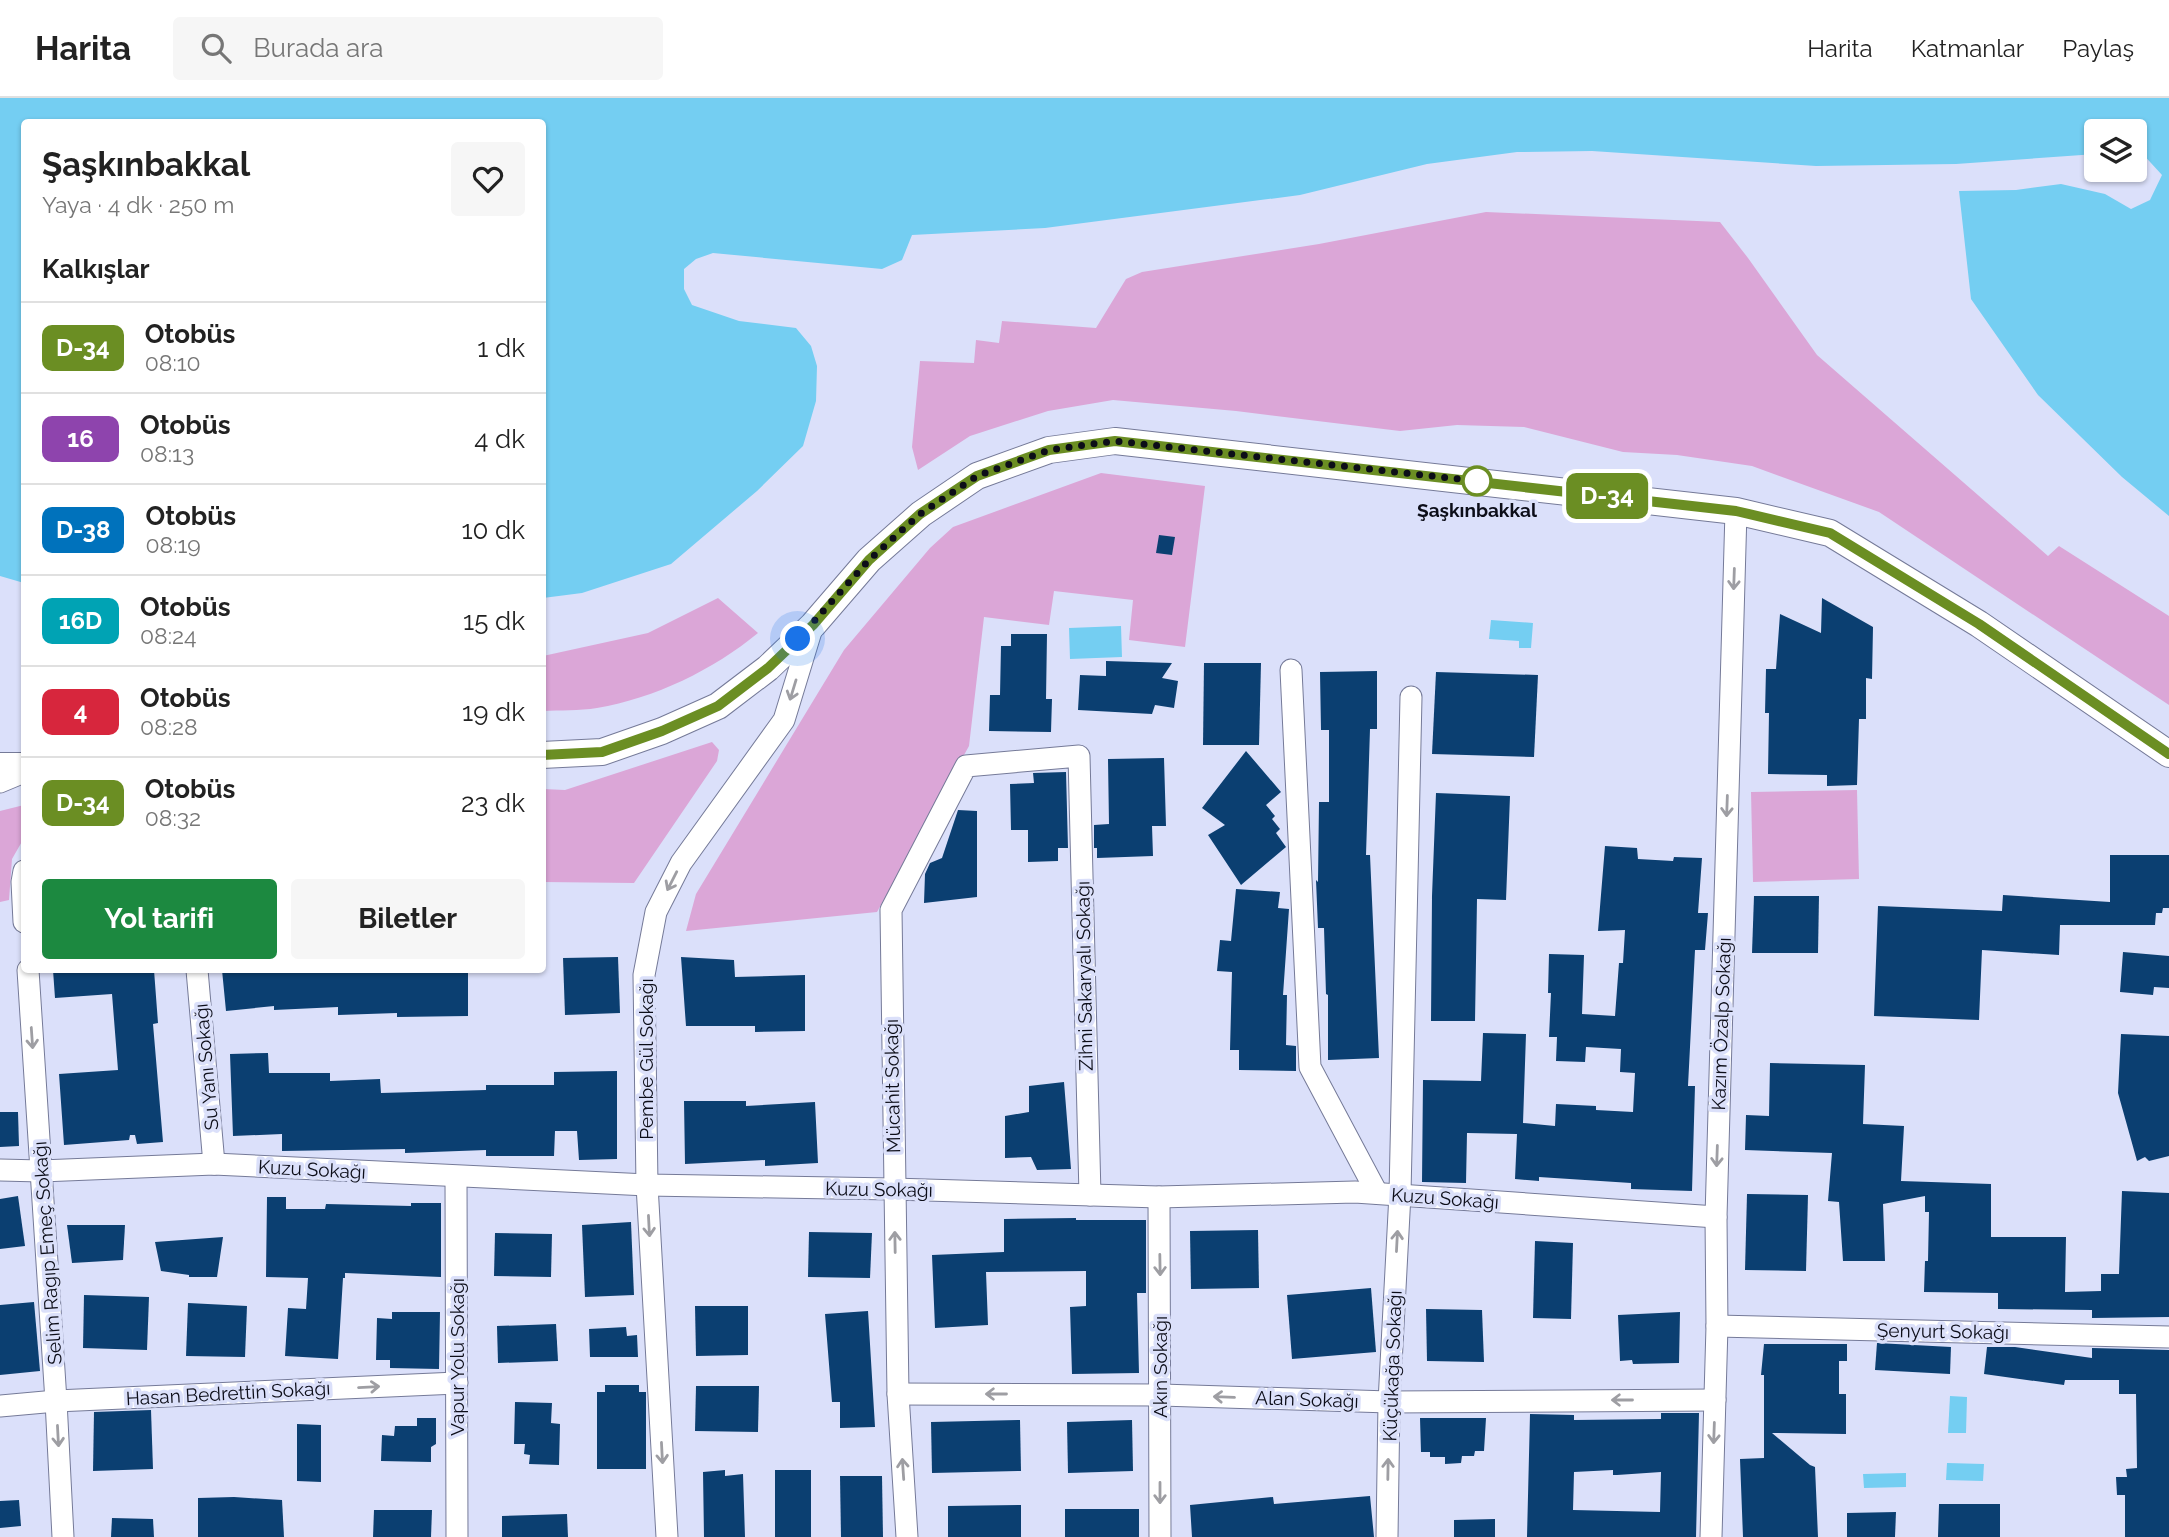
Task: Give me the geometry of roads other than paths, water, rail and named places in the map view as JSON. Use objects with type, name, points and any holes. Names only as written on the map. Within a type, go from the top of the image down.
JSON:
[{"type":"main road","points":[[546,754],[602,752],[662,731],[718,706],[768,668],[813,625],[880,551],[920,514],[977,476],[1049,450],[1115,441],[1736,511],[1830,533],[1979,624],[2169,754]]},
{"type":"main road","points":[[0,766],[21,766]]},
{"type":"street","name":"Kazım Özalp Sokağı","points":[[1711,1537],[1717,1325],[1716,1217],[1736,511]]},
{"type":"street","name":"Pembe Gül Sokağı","points":[[667,1537],[647,1185],[644,975],[656,912],[681,863],[784,720],[813,625]]},
{"type":"street","points":[[1291,670],[1310,1067],[1377,1193]]},
{"type":"street","name":"Küçükağa Sokağı","points":[[1387,1537],[1389,1402],[1400,1194],[1411,697]]},
{"type":"street","name":"Mücahit Sokağı","points":[[907,1537],[898,1394],[891,910],[966,766],[1079,756]]},
{"type":"street","name":"Zihni Sakaryalı Sokağı","points":[[1079,756],[1090,1195]]},
{"type":"street","points":[[0,782],[21,773]]},
{"type":"street","name":"Selim Ragıp Emeç Sokağı","points":[[28,973],[63,1537]]},
{"type":"street","name":"Su Yanı Sokağı","points":[[197,973],[214,1164]]},
{"type":"street","name":"Kuzu Sokağı","points":[[0,1170],[41,1171],[214,1164],[647,1185],[1159,1197],[1355,1192],[1716,1217]]},
{"type":"street","name":"Vapur Yolu Sokağı","points":[[456,1177],[457,1537]]},
{"type":"street","name":"Akın Sokağı","points":[[1159,1197],[1160,1537]]},
{"type":"street","name":"Şenyurt Sokağı","points":[[1717,1325],[2169,1337]]},
{"type":"street","name":"Hasan Bedrettin Sokağı","points":[[0,1406],[56,1401],[457,1383]]},
{"type":"street","name":"Alan Sokağı","points":[[898,1394],[1161,1395],[1389,1402],[1715,1400]]},
{"type":"water","points":[[0,98],[2169,98],[2169,516],[2122,477],[2038,395],[1971,299],[1959,191],[2016,190],[2061,184],[2105,194],[2131,209],[2150,200],[2162,175],[2147,159],[2147,119],[2084,119],[2084,155],[1956,164],[1816,166],[1592,151],[1517,152],[1427,164],[1300,195],[1045,228],[912,235],[902,260],[882,269],[713,253],[696,259],[684,269],[684,289],[692,305],[739,321],[796,328],[811,346],[817,366],[816,401],[803,446],[757,491],[671,564],[582,593],[546,598],[546,119],[21,119],[21,582],[0,576]]},
{"type":"water","points":[[1491,620],[1533,623],[1531,648],[1519,648],[1519,641],[1489,639]]},
{"type":"water","points":[[1121,626],[1122,657],[1070,659],[1069,628]]},
{"type":"water","points":[[1950,1396],[1967,1397],[1966,1433],[1948,1433]]},
{"type":"water","points":[[1947,1463],[1984,1464],[1983,1481],[1946,1480]]},
{"type":"water","points":[[1906,1473],[1906,1487],[1864,1488],[1863,1474]]},
{"type":"place","name":"Şaşkınbakkal","points":[[1477,481]]}]
